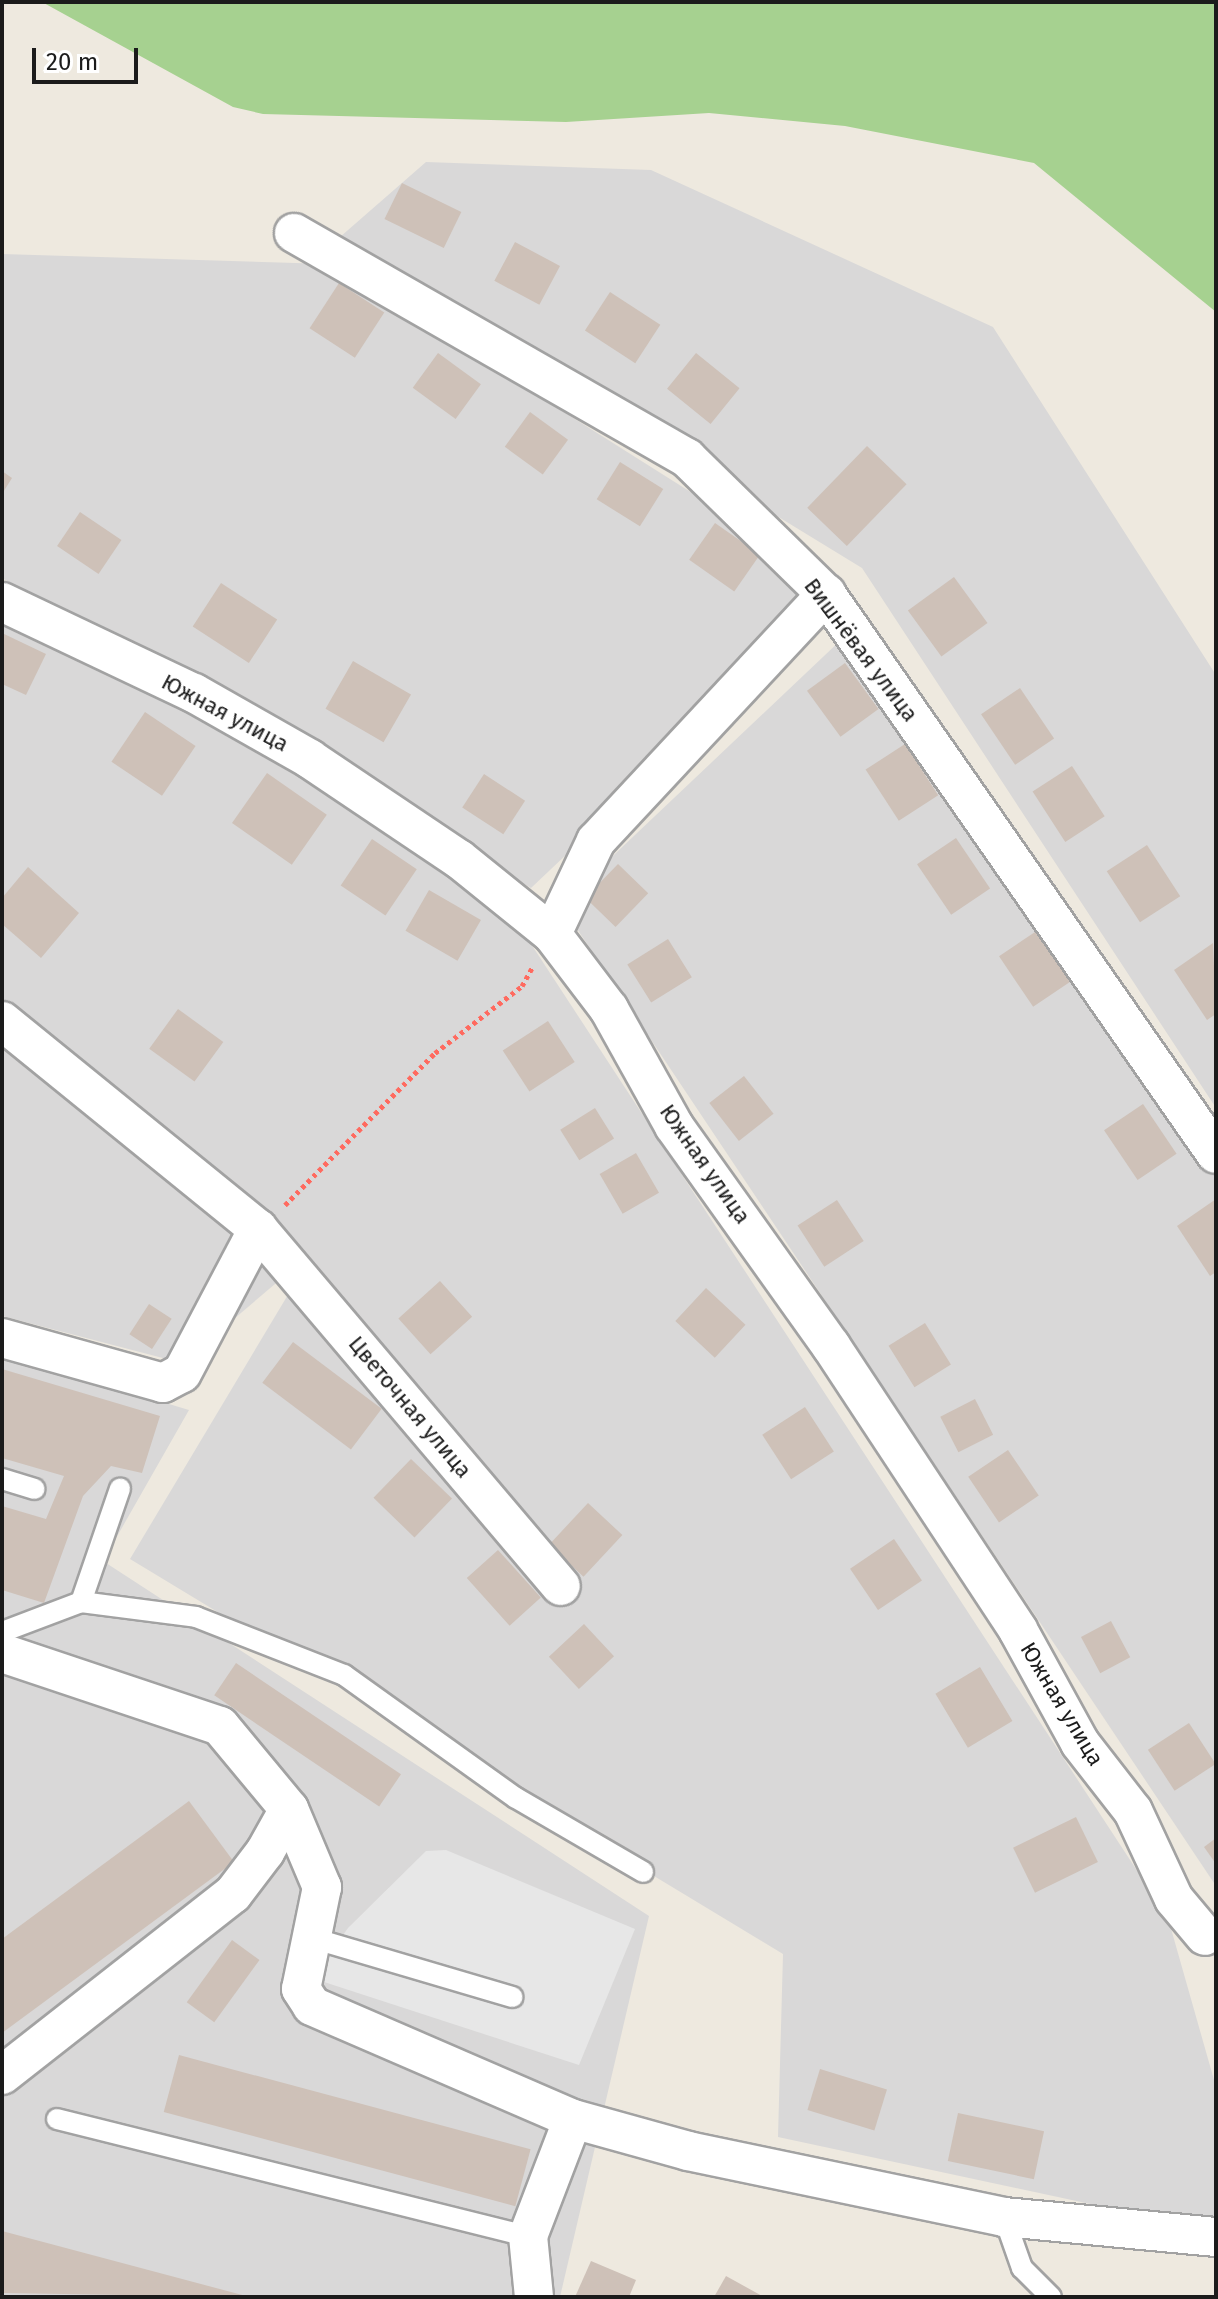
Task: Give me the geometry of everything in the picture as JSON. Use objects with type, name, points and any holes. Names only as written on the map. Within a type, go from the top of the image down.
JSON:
[{"type":"street","name":"Вишнёвая улица","points":[[294,233],[687,458],[826,594],[1216,1154]]},
{"type":"street","points":[[552,934],[596,841],[826,594]]},
{"type":"street","name":"Южная улица","points":[[2,602],[194,693],[310,759],[459,859],[552,934],[609,1009],[674,1126],[831,1346],[1018,1630],[1080,1743],[1133,1811],[1174,1899],[1205,1936]]},
{"type":"street","name":"Цветочная улица","points":[[2,1021],[258,1229],[561,1586]]},
{"type":"street","points":[[2,1338],[163,1383],[182,1373],[258,1229]]},
{"type":"street","points":[[2,1653],[220,1726],[289,1809],[322,1887],[301,1989],[312,2006],[573,2119],[688,2151],[1004,2217],[1216,2237]]},
{"type":"street","points":[[2,2075],[233,1894],[265,1852],[289,1809]]},
{"type":"street","points":[[534,2297],[528,2236],[573,2119]]},
{"type":"lane","points":[[2,1479],[34,1489]]},
{"type":"lane","points":[[81,1602],[120,1489]]},
{"type":"lane","points":[[2,1632],[81,1602],[196,1617],[344,1675],[516,1798],[643,1872]]},
{"type":"lane","points":[[312,1938],[513,1997]]},
{"type":"lane","points":[[57,2119],[528,2236]]},
{"type":"lane","points":[[1004,2217],[1022,2268],[1051,2297]]},
{"type":"path","points":[[258,1229],[435,1053],[522,986],[552,934]]},
{"type":"shaded area","points":[[426,162],[651,170],[993,327],[1216,675],[1216,1108],[862,568],[332,244]]},
{"type":"shaded area","points":[[2,254],[329,264],[846,590],[531,888],[2,578]]},
{"type":"shaded area","points":[[2,607],[309,778],[516,921],[1168,1918],[1216,2087],[1216,2231],[778,2137],[783,1954],[130,1559],[304,1268],[2,1011]]},
{"type":"shaded area","points":[[843,638],[1216,1177],[1216,1886],[561,905]]},
{"type":"shaded area","points":[[2,1046],[288,1273],[182,1363],[2,1316]]},
{"type":"shaded area","points":[[2,1354],[189,1410],[103,1561],[649,1916],[560,2297],[2,2297]]},
{"type":"shaded area","points":[[446,1850],[635,1929],[579,2065],[321,1981],[326,1959],[348,1928],[426,1851]]},
{"type":"green space","points":[[42,2],[1216,2],[1216,312],[1034,163],[845,126],[709,113],[566,122],[263,114],[233,107]]},
{"type":"building","points":[[402,183],[461,212],[444,248],[384,219]]},
{"type":"building","points":[[515,242],[560,266],[539,305],[494,281]]},
{"type":"building","points":[[339,283],[384,312],[355,358],[310,328]]},
{"type":"building","points":[[610,292],[660,325],[635,363],[585,331]]},
{"type":"building","points":[[438,353],[481,384],[456,419],[413,388]]},
{"type":"building","points":[[696,353],[740,388],[711,424],[667,389]]},
{"type":"building","points":[[530,412],[568,440],[543,474],[505,447]]},
{"type":"building","points":[[867,446],[907,484],[847,546],[807,508]]},
{"type":"building","points":[[620,462],[663,489],[640,526],[597,499]]},
{"type":"building","points":[[2,471],[12,478],[2,494]]},
{"type":"building","points":[[80,512],[121,540],[99,574],[57,546]]},
{"type":"building","points":[[715,523],[760,555],[734,591],[689,560]]},
{"type":"building","points":[[954,577],[988,623],[941,657],[908,611]]},
{"type":"building","points":[[221,583],[277,619],[249,663],[193,627]]},
{"type":"building","points":[[2,633],[46,654],[26,695],[2,684]]},
{"type":"building","points":[[353,661],[411,694],[384,742],[326,709]]},
{"type":"building","points":[[845,663],[879,709],[840,737],[807,691]]},
{"type":"building","points":[[1020,688],[1054,739],[1015,765],[981,714]]},
{"type":"building","points":[[145,712],[196,746],[162,796],[111,762]]},
{"type":"building","points":[[905,744],[938,795],[899,821],[866,770]]},
{"type":"building","points":[[1072,766],[1105,816],[1065,842],[1033,792]]},
{"type":"building","points":[[267,773],[327,815],[292,865],[232,823]]},
{"type":"building","points":[[484,774],[525,801],[503,834],[462,808]]},
{"type":"building","points":[[956,838],[990,889],[951,915],[917,864]]},
{"type":"building","points":[[372,839],[417,869],[385,916],[341,885]]},
{"type":"building","points":[[1147,845],[1180,896],[1140,922],[1107,871]]},
{"type":"building","points":[[618,864],[648,893],[616,927],[585,898]]},
{"type":"building","points":[[28,867],[79,913],[41,958],[2,924],[2,898]]},
{"type":"building","points":[[429,890],[481,920],[457,961],[406,931]]},
{"type":"building","points":[[1038,930],[1072,981],[1033,1007],[999,956]]},
{"type":"building","points":[[668,939],[692,977],[651,1003],[627,964]]},
{"type":"building","points":[[1213,943],[1216,1014],[1207,1020],[1174,970]]},
{"type":"building","points":[[178,1009],[223,1042],[195,1082],[149,1049]]},
{"type":"building","points":[[548,1021],[575,1062],[529,1092],[503,1050]]},
{"type":"building","points":[[744,1076],[774,1114],[739,1141],[709,1103]]},
{"type":"building","points":[[1143,1104],[1177,1154],[1138,1180],[1104,1130]]},
{"type":"building","points":[[595,1108],[614,1139],[579,1160],[560,1130]]},
{"type":"building","points":[[636,1153],[659,1193],[623,1214],[600,1174]]},
{"type":"building","points":[[1216,1199],[1216,1272],[1210,1276],[1177,1226]]},
{"type":"building","points":[[837,1200],[864,1241],[824,1267],[798,1226]]},
{"type":"building","points":[[440,1281],[472,1317],[431,1354],[398,1318]]},
{"type":"building","points":[[706,1288],[745,1325],[715,1358],[675,1321]]},
{"type":"building","points":[[149,1304],[172,1319],[152,1349],[129,1334]]},
{"type":"building","points":[[925,1323],[951,1365],[914,1387],[889,1346]]},
{"type":"building","points":[[293,1342],[382,1409],[351,1450],[262,1383]]},
{"type":"building","points":[[2,1369],[160,1416],[142,1473],[111,1466],[83,1496],[44,1603],[2,1590],[2,1506],[46,1519],[64,1476],[2,1458]]},
{"type":"building","points":[[975,1399],[993,1435],[958,1452],[940,1417]]},
{"type":"building","points":[[805,1407],[834,1451],[791,1479],[762,1435]]},
{"type":"building","points":[[1008,1450],[1039,1496],[999,1522],[968,1477]]},
{"type":"building","points":[[411,1459],[452,1499],[414,1537],[373,1498]]},
{"type":"building","points":[[588,1503],[622,1535],[583,1577],[549,1545]]},
{"type":"building","points":[[894,1539],[922,1580],[878,1610],[850,1569]]},
{"type":"building","points":[[498,1550],[541,1598],[510,1626],[467,1578]]},
{"type":"building","points":[[1111,1621],[1130,1657],[1100,1673],[1081,1637]]},
{"type":"building","points":[[584,1624],[614,1656],[579,1689],[549,1657]]},
{"type":"building","points":[[236,1663],[401,1774],[379,1807],[214,1695]]},
{"type":"building","points":[[980,1667],[1012,1721],[968,1748],[935,1694]]},
{"type":"building","points":[[1189,1723],[1216,1764],[1175,1791],[1148,1750]]},
{"type":"building","points":[[189,1801],[234,1862],[2,2033],[2,1939]]},
{"type":"building","points":[[1076,1817],[1098,1862],[1035,1893],[1013,1848]]},
{"type":"building","points":[[1216,1838],[1216,1864],[1204,1847]]},
{"type":"building","points":[[232,1940],[260,1960],[214,2022],[187,2002]]},
{"type":"building","points":[[179,2055],[531,2149],[515,2206],[164,2112]]},
{"type":"building","points":[[820,2069],[887,2089],[874,2131],[807,2110]]},
{"type":"building","points":[[958,2113],[1044,2131],[1034,2179],[948,2161]]},
{"type":"building","points":[[2,2231],[246,2296],[2,2293]]},
{"type":"building","points":[[591,2261],[636,2280],[629,2297],[575,2297]]},
{"type":"building","points":[[726,2276],[764,2297],[714,2297]]}]
